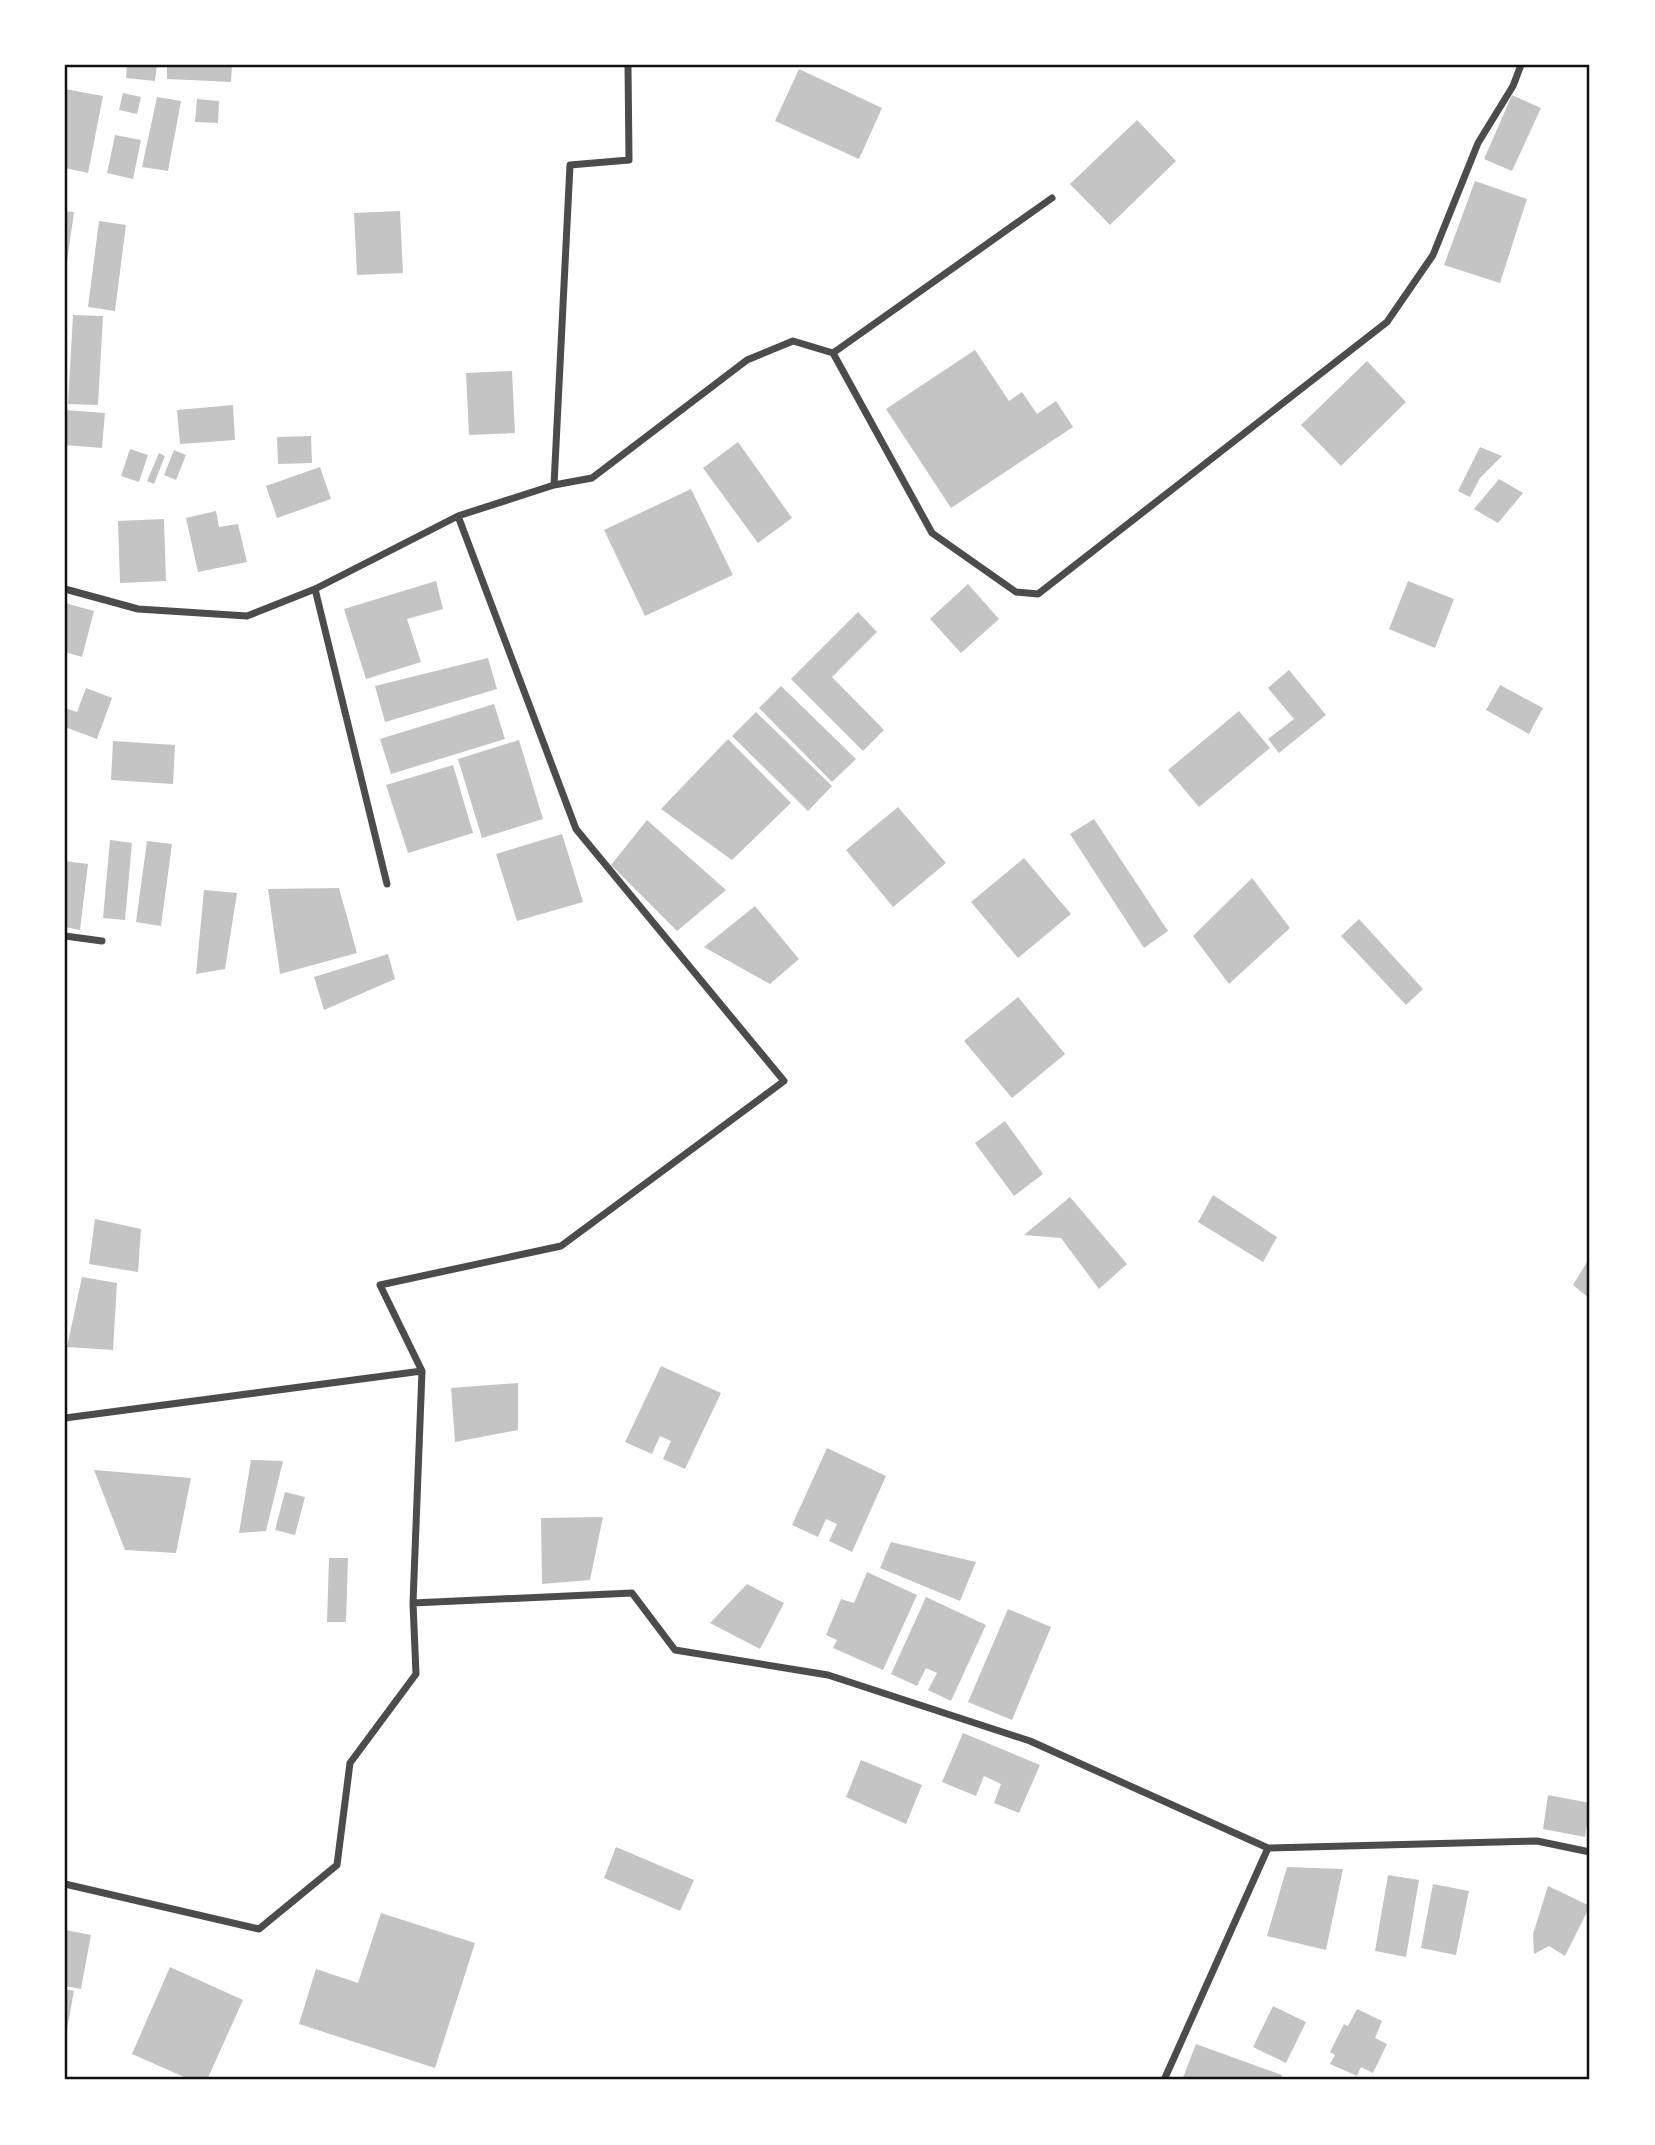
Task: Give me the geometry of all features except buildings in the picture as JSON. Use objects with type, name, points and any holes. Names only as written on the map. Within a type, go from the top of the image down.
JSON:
[{"type":"street","points":[[554,485],[570,165],[629,160],[628,65]]},
{"type":"street","points":[[65,589],[138,609],[247,616],[315,589],[458,516],[554,485],[592,478],[747,360],[793,341],[833,354],[932,533],[1016,592],[1038,594],[1387,322],[1433,255],[1478,143],[1513,86],[1521,65]]},
{"type":"street","points":[[833,354],[1052,198]]},
{"type":"street","points":[[65,1884],[259,1929],[337,1865],[350,1763],[416,1674],[413,1602],[422,1371],[380,1285],[561,1246],[784,1081],[576,829],[458,516]]},
{"type":"street","points":[[315,589],[387,884]]},
{"type":"street","points":[[65,936],[102,941]]},
{"type":"street","points":[[65,1418],[422,1371]]},
{"type":"street","points":[[413,1602],[632,1592],[675,1650],[828,1675],[1030,1741],[1269,1848],[1537,1841],[1590,1852]]},
{"type":"street","points":[[1164,2080],[1269,1848]]}]
